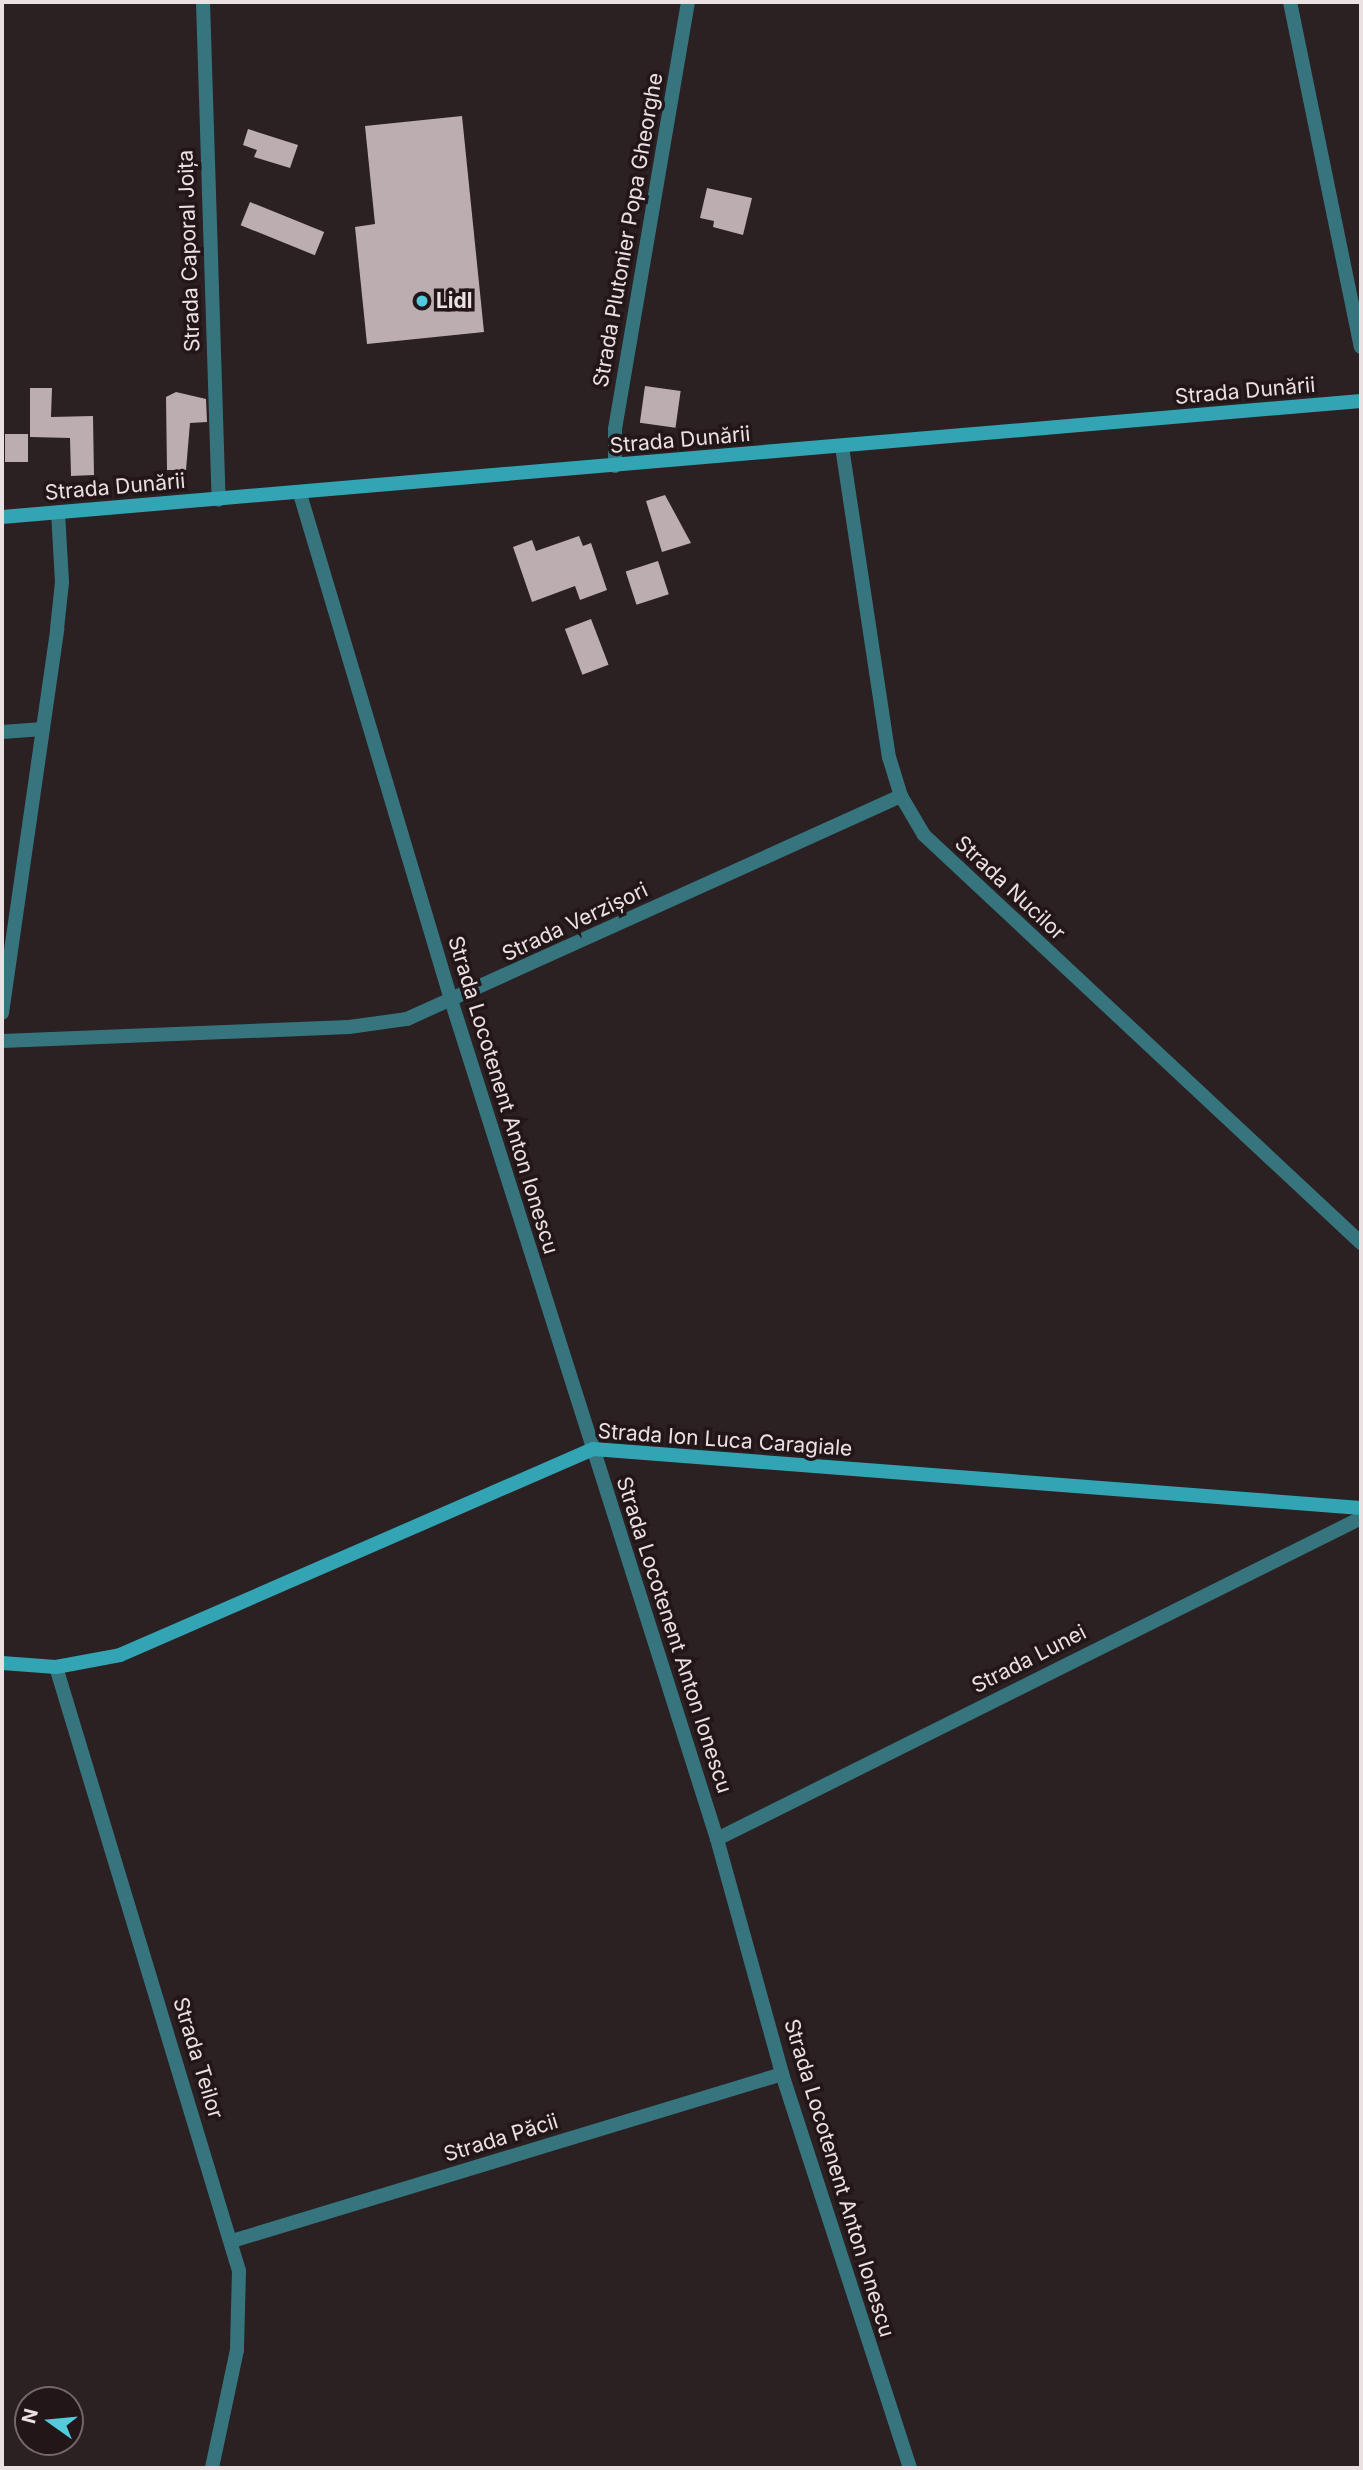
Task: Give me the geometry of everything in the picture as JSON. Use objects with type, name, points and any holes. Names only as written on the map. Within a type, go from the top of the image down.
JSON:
[{"type":"street","name":"Strada Caporal Joița","points":[[203,2],[219,500]]},
{"type":"street","name":"Strada Plutonier Popa Gheorghe","points":[[615,466],[615,429],[688,2]]},
{"type":"street","points":[[1290,2],[1361,346]]},
{"type":"street","name":"Strada Dunării","points":[[2,517],[300,494],[1361,401]]},
{"type":"street","name":"Strada Nucilor","points":[[842,447],[888,757],[901,796],[924,835],[960,874],[1361,1243]]},
{"type":"street","name":"Strada Locotenent Anton Ionescu","points":[[300,494],[452,1003],[717,1839],[782,2074],[910,2468]]},
{"type":"street","points":[[2,1013],[62,582],[58,513]]},
{"type":"street","points":[[2,732],[43,729]]},
{"type":"street","name":"Strada Verzișori","points":[[2,1041],[349,1027],[407,1019],[452,1003],[901,796]]},
{"type":"street","name":"Strada Ion Luca Caragiale","points":[[2,1663],[56,1667],[120,1655],[593,1449],[1361,1508]]},
{"type":"street","name":"Strada Lunei","points":[[717,1839],[1361,1518]]},
{"type":"street","name":"Strada Teilor","points":[[56,1667],[232,2241],[239,2272],[237,2350],[212,2468]]},
{"type":"street","name":"Strada Păcii","points":[[232,2241],[782,2074]]},
{"type":"building","points":[[462,116],[484,332],[367,344],[355,227],[375,224],[365,126]]},
{"type":"building","points":[[248,129],[298,145],[290,168],[254,157],[257,150],[243,145]]},
{"type":"building","points":[[707,188],[752,198],[743,235],[713,227],[714,221],[700,218]]},
{"type":"building","points":[[250,202],[324,232],[315,255],[241,225]]},
{"type":"building","points":[[645,386],[681,391],[676,428],[640,423]]},
{"type":"building","points":[[30,388],[52,388],[51,417],[93,416],[94,475],[71,476],[70,438],[30,437]]},
{"type":"building","points":[[176,392],[206,399],[207,422],[190,423],[186,470],[167,470],[166,397]]},
{"type":"building","points":[[5,434],[28,434],[28,462],[5,462]]},
{"type":"building","points":[[665,495],[691,543],[662,552],[646,501]]},
{"type":"building","points":[[579,536],[583,546],[591,543],[607,590],[580,600],[575,586],[532,602],[513,547],[532,540],[536,551]]},
{"type":"building","points":[[658,561],[669,594],[636,605],[626,572]]},
{"type":"building","points":[[591,619],[609,665],[582,675],[565,629]]},
{"type":"place","name":"Lidl","points":[[422,301]]}]
